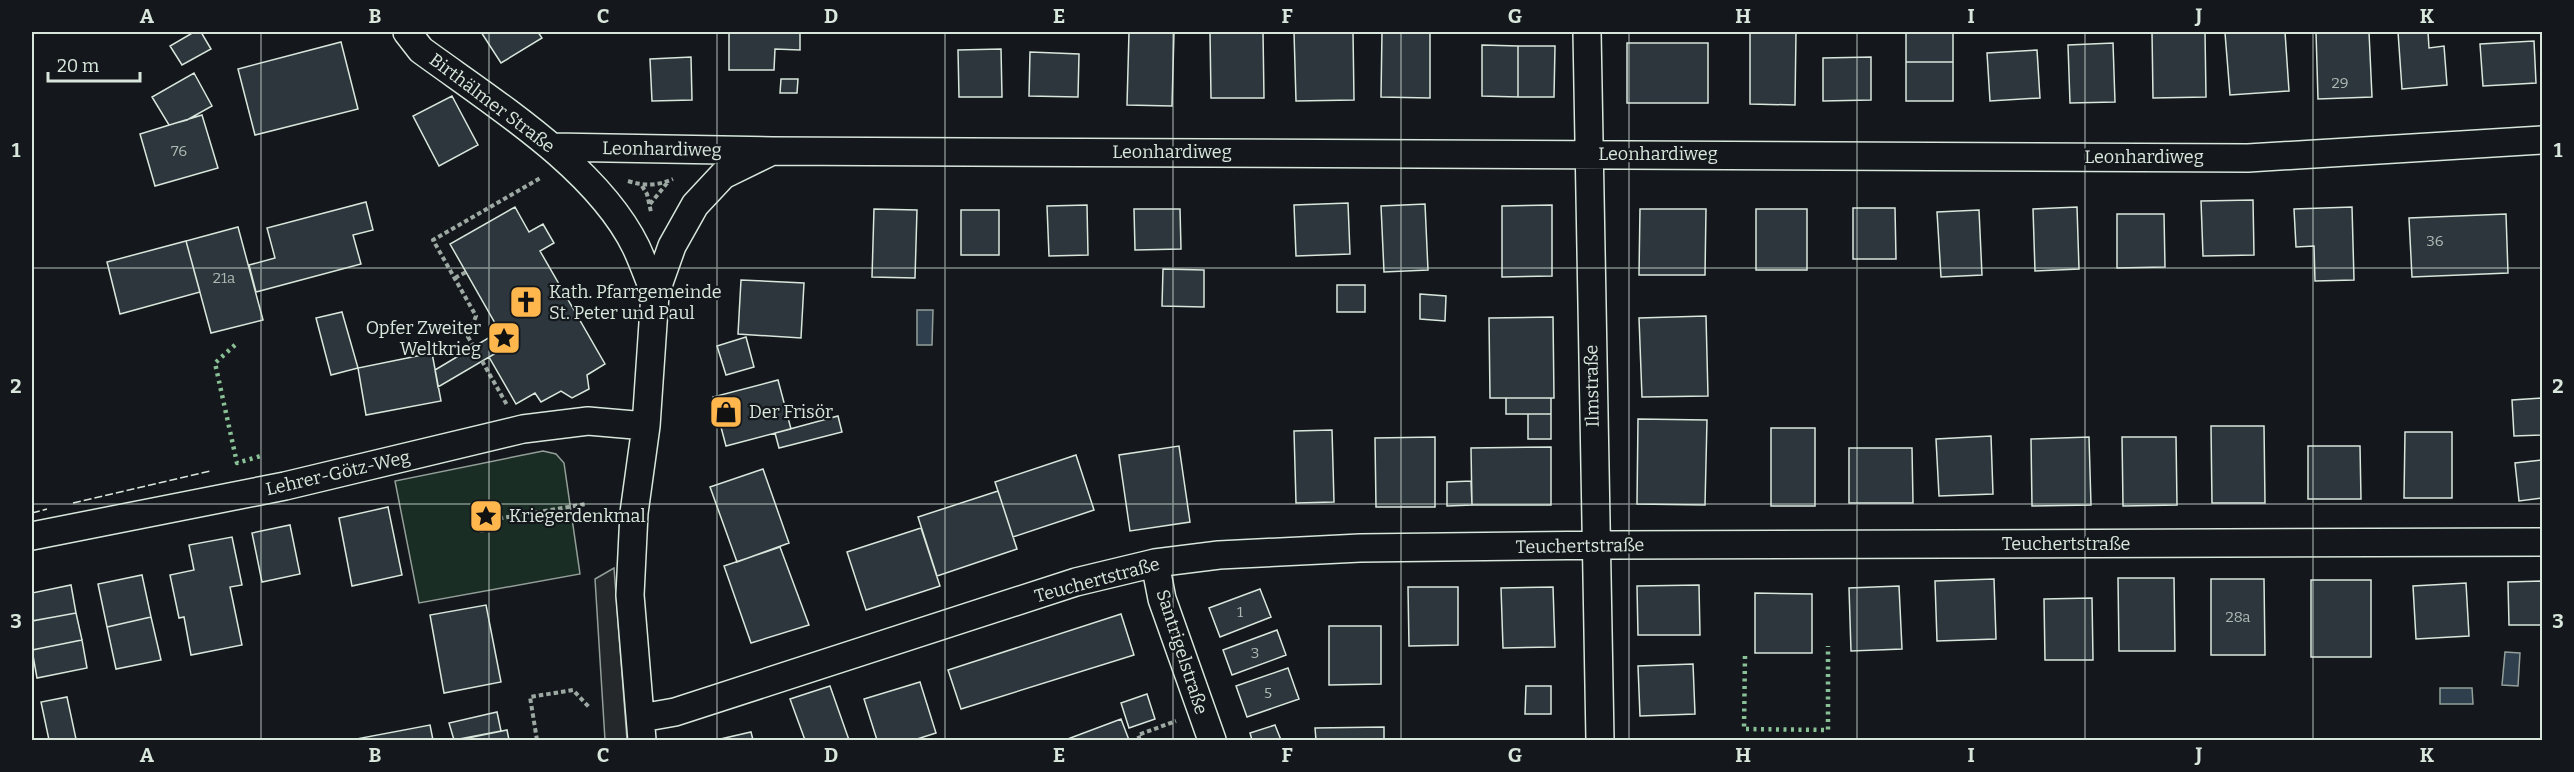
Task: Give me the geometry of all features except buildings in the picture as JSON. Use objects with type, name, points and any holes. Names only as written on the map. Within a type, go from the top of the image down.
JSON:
[{"type":"street","name":"Birthälmer Straße","points":[[407,32],[421,50],[553,147],[605,201],[635,246],[655,294]]},
{"type":"street","name":"Ilmstraße","points":[[1587,32],[1600,741]]},
{"type":"street","name":"Leonhardiweg","points":[[553,147],[772,151],[1588,153],[2248,158],[2542,140]]},
{"type":"street","name":"Leonhardiweg","points":[[655,294],[672,246],[695,205],[723,175],[772,151]]},
{"type":"street","points":[[641,729],[630,595],[634,513],[646,426],[655,294]]},
{"type":"street","name":"Lehrer-Götz-Weg","points":[[32,536],[285,486],[522,429],[588,421],[646,426]]},
{"type":"street","name":"Teuchertstraße","points":[[641,729],[675,712],[1076,582],[1155,563],[1220,555],[1360,548],[2542,542]]},
{"type":"street","name":"Santrigelstraße","points":[[1155,563],[1162,599],[1212,741]]},
{"type":"path","points":[[474,347],[468,337],[476,316],[433,240],[548,174]]},
{"type":"path","points":[[650,205],[659,190],[669,181]]},
{"type":"path","points":[[455,278],[466,272]]},
{"type":"path","points":[[482,361],[522,429]]},
{"type":"path","points":[[494,504],[496,519],[498,528],[479,531],[475,507],[494,504]]},
{"type":"path","points":[[496,519],[586,504]]},
{"type":"path","points":[[537,741],[530,697],[573,690],[589,707]]},
{"type":"path","points":[[1140,741],[1138,735],[1185,718]]},
{"type":"green space","points":[[543,451],[556,454],[564,463],[580,574],[419,603],[395,481]]},
{"type":"shaded area","points":[[614,568],[627,740],[605,740],[595,579]]},
{"type":"water","points":[[917,310],[933,310],[932,345],[917,345]]},
{"type":"water","points":[[2505,652],[2520,653],[2518,686],[2502,685]]},
{"type":"water","points":[[2440,688],[2472,688],[2473,704],[2440,704]]},
{"type":"hedge","points":[[235,345],[215,363],[237,463],[264,455]]},
{"type":"hedge","points":[[1745,656],[1744,729],[1828,730],[1828,646]]},
{"type":"fence","points":[[73,503],[210,471]]},
{"type":"fence","points":[[32,513],[47,509]]},
{"type":"place","name":"Kath. Pfarrgemeinde St. Peter und Paul","points":[[526,302]]},
{"type":"place","name":"Opfer Zweiter Weltkrieg","points":[[504,338]]},
{"type":"place","name":"Der Frisör","points":[[726,412]]},
{"type":"place","name":"Kriegerdenkmal","points":[[486,516]]}]
